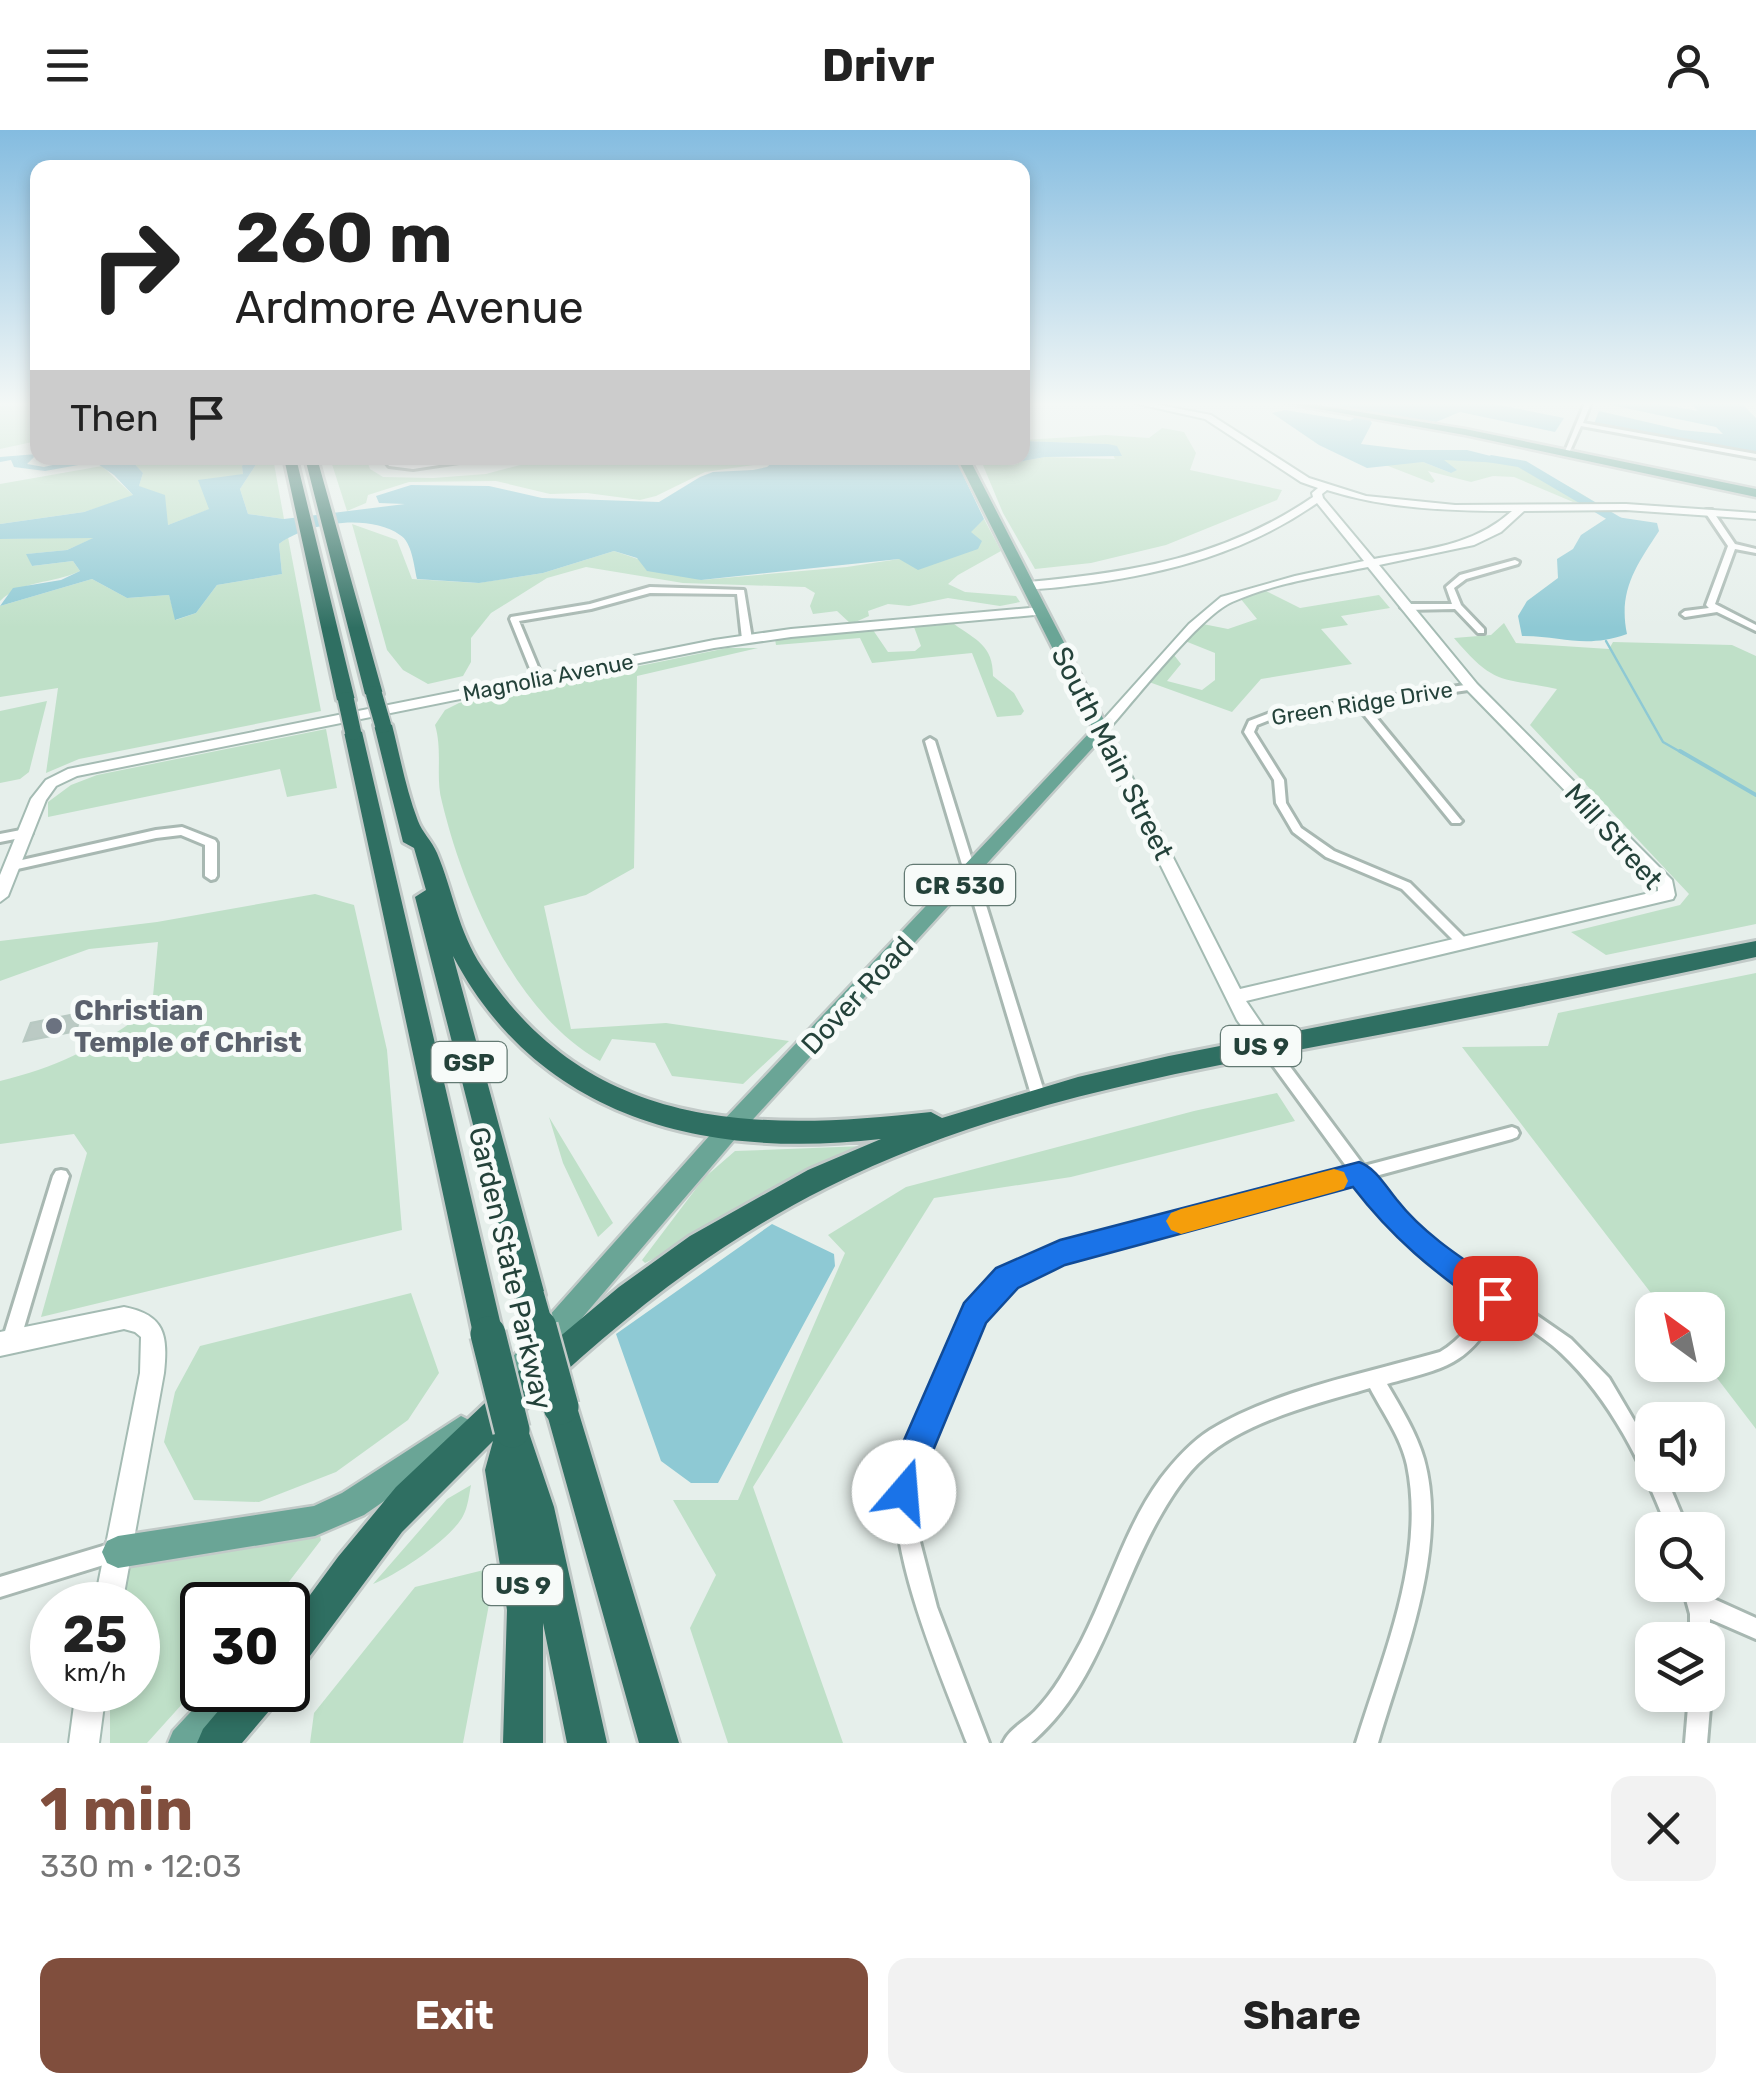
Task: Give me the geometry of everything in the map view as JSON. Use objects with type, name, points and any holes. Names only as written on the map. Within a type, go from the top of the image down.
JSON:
[{"type":"highway","name":"Garden State Parkway","points":[[295,478],[488,1334],[512,1430],[537,1507],[587,1743]]},
{"type":"highway","name":"Garden State Parkway","points":[[317,478],[530,1295],[659,1743]]},
{"type":"highway","name":"US 9","points":[[410,828],[424,845],[442,906],[466,959],[493,1002],[529,1044],[574,1080],[617,1102],[727,1132],[860,1132],[974,1117]]},
{"type":"highway","name":"US 9","points":[[310,1626],[392,1517],[594,1323],[677,1262],[796,1189],[974,1117],[1039,1098],[1266,1045],[1442,1014],[1756,949]]},
{"type":"highway","name":"US 9","points":[[512,1430],[502,1470],[525,1610],[523,1743]]},
{"type":"highway","points":[[216,1743],[242,1712]]},
{"type":"main road","name":"South Main Street","points":[[974,478],[1101,730]]},
{"type":"main road","points":[[1686,478],[1756,493]]},
{"type":"main road","name":"Dover Road","points":[[310,1607],[727,1132],[1101,730]]},
{"type":"main road","points":[[118,1552],[315,1521],[353,1504],[475,1421]]},
{"type":"main road","points":[[185,1743],[214,1712]]},
{"type":"street","points":[[1298,478],[1320,494],[1400,504],[1756,516]]},
{"type":"street","points":[[1028,586],[1110,578],[1185,562],[1274,530],[1320,494]]},
{"type":"street","name":"Mill Street","points":[[1235,997],[1661,898],[1668,888],[1472,687],[1370,564],[1320,494]]},
{"type":"street","name":"Dover Road","points":[[1101,730],[1193,627],[1224,600],[1264,586],[1470,544],[1496,530],[1521,508]]},
{"type":"street","points":[[1709,512],[1732,546],[1756,551]]},
{"type":"street","points":[[1715,610],[1710,598],[1732,546]]},
{"type":"street","points":[[1481,630],[1451,594],[1454,582],[1515,562]]},
{"type":"street","points":[[538,679],[514,619],[591,606],[650,590],[741,592],[748,639]]},
{"type":"street","points":[[1405,607],[1458,606]]},
{"type":"street","points":[[1685,614],[1715,610],[1756,628]]},
{"type":"street","name":"Magnolia Avenue","points":[[26,833],[40,799],[60,778],[90,768],[748,639],[1041,611]]},
{"type":"street","name":"Green Ridge Drive","points":[[1464,944],[1406,886],[1330,854],[1297,830],[1281,803],[1279,780],[1250,737],[1253,723],[1270,716],[1472,687]]},
{"type":"street","points":[[1359,703],[1456,821]]},
{"type":"street","name":"South Main Street","points":[[1101,730],[1246,1020],[1266,1045]]},
{"type":"street","points":[[930,742],[1039,1098]]},
{"type":"street","points":[[13,866],[182,831],[211,843],[211,876]]},
{"type":"street","points":[[0,838],[26,833]]},
{"type":"street","points":[[0,896],[26,833]]},
{"type":"street","points":[[1266,1045],[1395,1220],[1424,1248],[1565,1346],[1603,1384],[1635,1439]]},
{"type":"street","points":[[978,1743],[910,1550],[904,1514],[908,1470],[974,1313],[1007,1278],[1060,1254],[1512,1134]]},
{"type":"street","points":[[60,1176],[6,1342],[124,1318],[141,1320],[150,1328],[154,1348],[152,1373],[112,1582]]},
{"type":"street","points":[[1014,1743],[1057,1701],[1151,1510],[1195,1452],[1234,1425],[1462,1350],[1480,1329],[1495,1298]]},
{"type":"street","points":[[1367,1743],[1423,1526],[1416,1462],[1375,1380]]},
{"type":"street","points":[[0,1587],[118,1552]]},
{"type":"street","points":[[1709,1602],[1756,1628]]},
{"type":"street","points":[[84,1743],[88,1712]]},
{"type":"street","points":[[1696,1743],[1699,1712]]},
{"type":"green space","points":[[32,478],[115,478],[134,496],[84,512],[0,524],[0,484]]},
{"type":"green space","points":[[141,478],[239,478],[210,509],[168,525],[139,486]]},
{"type":"green space","points":[[247,478],[277,478],[284,519],[248,514],[240,489]]},
{"type":"green space","points":[[337,478],[692,478],[640,500],[587,493],[550,494],[496,481],[409,482],[368,495],[366,503],[347,511]]},
{"type":"green space","points":[[988,478],[1228,478],[1282,490],[1277,500],[1166,545],[1091,563],[1035,569]]},
{"type":"green space","points":[[1517,478],[1552,478],[1595,502],[1573,502]]},
{"type":"green space","points":[[984,519],[1001,551],[948,584],[965,592],[1016,596],[1020,602],[1000,606],[948,598],[909,606],[888,604],[868,611],[869,616],[851,624],[837,611],[813,614],[810,606],[815,593],[805,587],[683,583],[586,567],[547,578],[491,613],[471,638],[471,662],[463,676],[428,684],[403,670],[387,650],[352,524],[397,540],[412,579],[478,583],[543,573],[614,551],[701,580],[847,567],[899,559],[970,532]]},
{"type":"green space","points":[[96,537],[67,550],[27,554],[32,566],[73,561],[80,571],[18,589],[0,601],[0,539]]},
{"type":"green space","points":[[288,537],[321,711],[79,759],[46,773],[58,688],[0,697],[0,606],[92,579],[127,598],[169,595],[176,620],[196,613],[217,585],[282,574],[279,544]]},
{"type":"green space","points":[[1264,590],[1300,608],[1379,595],[1390,608],[1341,616],[1348,625],[1321,629],[1352,664],[1261,679],[1232,712],[1149,682],[1174,655],[1181,664],[1167,681],[1202,690],[1215,680],[1215,653],[1185,641],[1203,624],[1228,629],[1257,619],[1240,598]]},
{"type":"green space","points":[[1504,623],[1516,643],[1609,649],[1613,642],[1732,645],[1756,656],[1756,924],[1606,955],[1571,932],[1680,905],[1689,894],[1530,725],[1557,689],[1499,677],[1479,665],[1454,638],[1491,635]]},
{"type":"green space","points":[[954,624],[986,650],[993,676],[1014,693],[1024,711],[1021,715],[997,717],[972,653],[872,663],[860,638],[776,645],[775,639],[873,630],[888,652],[915,651],[921,646],[914,627]]},
{"type":"green space","points":[[727,648],[758,648],[637,676],[634,868],[586,895],[544,906],[571,1029],[666,1023],[789,1041],[743,1084],[672,1076],[655,1043],[612,1039],[600,1061],[570,1040],[543,1013],[497,948],[464,874],[440,793],[435,725],[445,710],[459,703]]},
{"type":"green space","points":[[47,701],[29,772],[20,779],[0,783],[0,711]]},
{"type":"green space","points":[[326,729],[337,788],[287,797],[280,769],[48,817],[48,802],[71,785],[97,775]]},
{"type":"green space","points":[[315,894],[354,905],[387,1050],[402,1230],[41,1317],[87,1153],[74,1134],[0,1144],[0,1081],[80,1053],[152,1007],[158,942],[89,949],[0,981],[0,941],[157,922]]},
{"type":"green space","points":[[1756,973],[1756,1429],[1720,1382],[1725,1382],[1725,1292],[1650,1292],[1462,1047],[1548,1046],[1558,1013]]},
{"type":"green space","points":[[1277,1093],[1295,1121],[1071,1177],[934,1198],[753,1487],[843,1743],[728,1743],[690,1628],[716,1575],[673,1500],[738,1500],[845,1253],[828,1235],[906,1187]]},
{"type":"green space","points":[[549,1117],[613,1223],[598,1237],[563,1163]]},
{"type":"green space","points":[[864,1146],[865,1150],[669,1251],[645,1263],[642,1260],[704,1178],[735,1151]]},
{"type":"green space","points":[[411,1293],[439,1373],[408,1420],[336,1472],[259,1502],[194,1500],[164,1442],[175,1392],[200,1346]]},
{"type":"green space","points":[[471,1485],[465,1512],[457,1525],[409,1565],[373,1584],[447,1499]]},
{"type":"green space","points":[[319,1531],[321,1540],[289,1582],[180,1582],[180,1706],[147,1743],[110,1743],[110,1712],[160,1712],[160,1582],[122,1582],[124,1570],[143,1560]]},
{"type":"green space","points":[[496,1567],[463,1743],[310,1743],[314,1713],[415,1587]]},
{"type":"water","points":[[117,478],[141,478],[139,486],[165,495],[168,525],[209,509],[198,480],[211,478],[247,478],[240,489],[248,514],[284,519],[405,504],[379,503],[376,496],[411,485],[489,486],[542,498],[659,502],[698,478],[965,478],[984,519],[971,532],[982,541],[978,549],[918,570],[899,559],[701,580],[647,571],[637,558],[614,551],[543,573],[479,583],[417,579],[410,549],[400,535],[372,524],[338,523],[305,531],[279,544],[282,574],[217,585],[196,613],[175,620],[169,595],[127,598],[92,579],[0,606],[13,588],[61,580],[80,571],[73,561],[32,566],[26,554],[67,550],[93,538],[0,539],[0,524],[84,512],[133,495]]},
{"type":"water","points":[[1610,516],[1657,523],[1659,531],[1636,568],[1627,592],[1627,634],[1598,641],[1522,636],[1518,616],[1527,601],[1558,578],[1557,559],[1573,549],[1581,535]]},
{"type":"water","points":[[772,1224],[834,1254],[835,1266],[718,1483],[691,1483],[661,1461],[616,1334]]},
{"type":"building","name":"Christian Temple of Christ","points":[[81,1013],[76,1031],[24,1041],[31,1023]]},
{"type":"waterway","points":[[1546,478],[1628,526],[1623,533]]},
{"type":"waterway","points":[[1606,641],[1663,742],[1684,754]]},
{"type":"waterway","points":[[1680,751],[1756,795]]},
{"type":"slow traffic","points":[[1181,1221],[1334,1181]]},
{"type":"place","name":"Christian Temple of Christ","points":[[54,1026]]},
{"type":"route","points":[[904,1492],[908,1470],[974,1313],[1007,1278],[1060,1254],[1359,1174],[1395,1220],[1424,1248],[1495,1298]]}]
